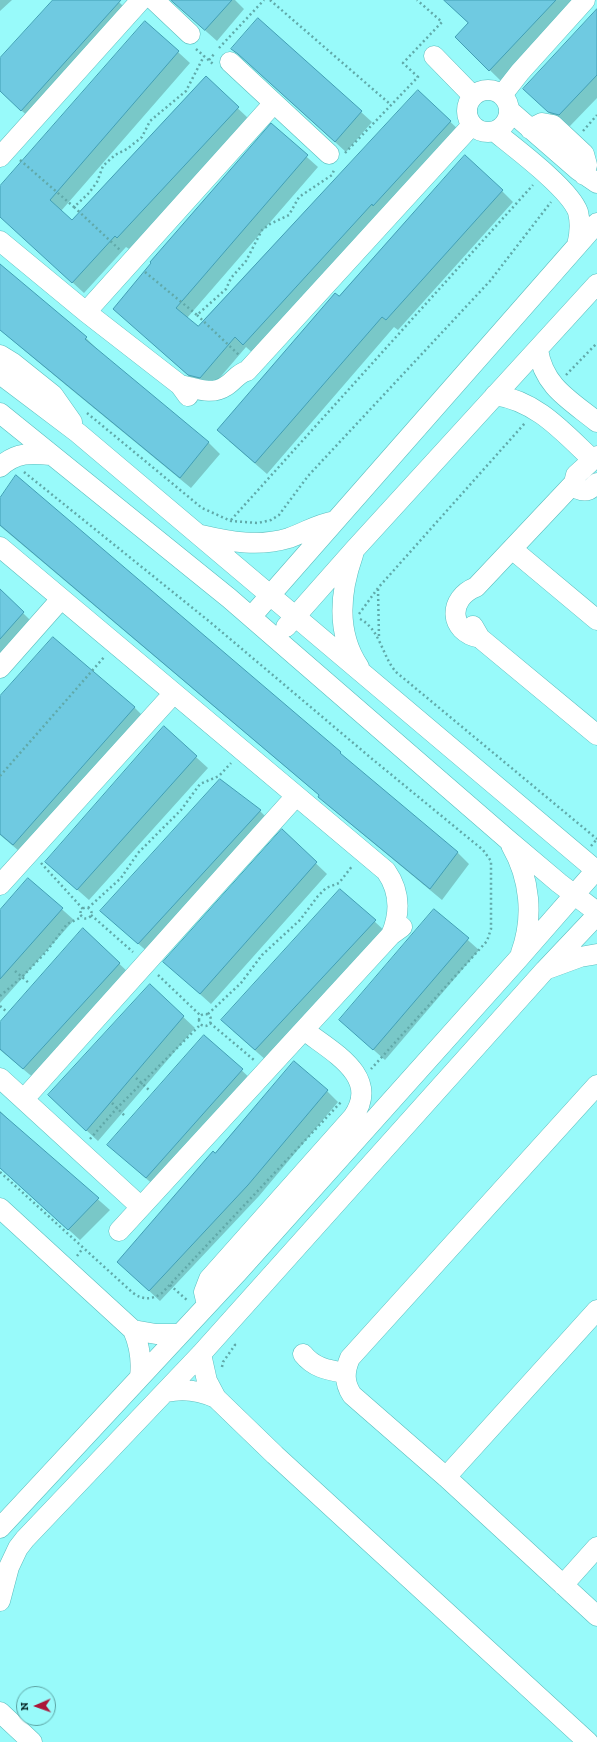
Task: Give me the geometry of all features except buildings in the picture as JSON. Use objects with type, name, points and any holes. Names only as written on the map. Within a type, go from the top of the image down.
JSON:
[{"type":"street","points":[[4,153],[141,0]]},
{"type":"street","points":[[154,0],[190,34]]},
{"type":"street","points":[[585,0],[520,72],[505,103],[507,119],[502,126],[494,131],[486,132],[478,130],[468,118],[467,110],[469,102],[473,96],[480,91],[495,91],[505,103],[530,129],[591,179]]},
{"type":"street","points":[[434,56],[473,96]]},
{"type":"street","points":[[230,62],[333,158]]},
{"type":"street","points":[[86,312],[274,103]]},
{"type":"street","points":[[530,129],[542,123],[552,125],[580,149],[586,160],[591,179]]},
{"type":"street","points":[[0,241],[86,312],[180,385],[202,391],[214,391],[226,386],[240,374],[249,369],[472,124]]},
{"type":"street","points":[[494,131],[561,189],[573,202],[578,212],[580,229],[576,246]]},
{"type":"street","points":[[251,617],[597,223]]},
{"type":"street","points":[[276,639],[495,395],[538,350],[597,284]]},
{"type":"street","points":[[538,350],[544,371],[555,387],[597,422]]},
{"type":"street","points":[[0,355],[13,363],[53,395],[66,412],[78,433]]},
{"type":"street","points":[[0,374],[78,433],[597,871],[204,1308],[0,1528]]},
{"type":"street","points":[[495,395],[515,400],[541,413],[587,467]]},
{"type":"street","points":[[0,413],[251,617],[507,839],[597,913],[201,1354],[25,1539],[18,1548],[9,1567],[0,1601]]},
{"type":"street","points":[[3,459],[28,453],[51,455]]},
{"type":"street","points":[[587,467],[578,489],[585,491],[589,490],[597,483]]},
{"type":"street","points":[[587,467],[476,586],[474,595],[467,607],[466,616],[480,638],[597,735]]},
{"type":"street","points":[[198,535],[239,543],[263,543],[284,539],[312,527],[335,521]]},
{"type":"street","points":[[0,547],[386,871],[391,879],[397,897],[397,916],[391,934],[119,1231]]},
{"type":"street","points":[[356,549],[345,582],[342,617],[344,629],[352,653],[365,675]]},
{"type":"street","points":[[512,549],[597,620]]},
{"type":"street","points":[[0,668],[61,599]]},
{"type":"street","points":[[3,877],[31,851],[174,693]]},
{"type":"street","points":[[24,1099],[296,796]]},
{"type":"street","points":[[507,839],[522,868],[529,900],[528,930],[519,958]]},
{"type":"street","points":[[545,970],[562,963],[597,954]]},
{"type":"street","points":[[204,1308],[204,1292],[209,1279],[353,1117],[361,1104],[362,1088],[355,1072],[349,1065],[304,1030]]},
{"type":"street","points":[[0,1078],[141,1207]]},
{"type":"street","points":[[597,1085],[350,1358],[345,1373],[348,1389],[352,1395],[446,1477],[597,1616]]},
{"type":"street","points":[[0,1208],[134,1330],[141,1358],[140,1377]]},
{"type":"street","points":[[446,1477],[597,1310]]},
{"type":"street","points":[[134,1330],[156,1334],[180,1334]]},
{"type":"street","points":[[201,1354],[208,1381],[216,1398],[281,1460],[588,1742]]},
{"type":"street","points":[[303,1354],[308,1360],[320,1368],[345,1373]]},
{"type":"street","points":[[166,1392],[176,1390],[192,1390],[216,1398]]},
{"type":"street","points":[[563,1584],[597,1547]]},
{"type":"street","points":[[0,1712],[32,1742]]},
{"type":"path","points":[[209,60],[264,0]]},
{"type":"path","points":[[270,0],[390,104]]},
{"type":"path","points":[[197,315],[226,289],[231,278],[246,261],[262,230],[289,214],[299,197],[332,176],[333,158],[418,77],[403,63],[442,22],[417,0]]},
{"type":"path","points":[[190,34],[190,43],[213,64],[230,62]]},
{"type":"path","points":[[74,207],[89,193],[97,182],[103,166],[115,155],[127,149],[142,137],[150,121],[186,91],[204,56]]},
{"type":"path","points":[[572,142],[597,115]]},
{"type":"path","points":[[4,153],[74,207],[132,261],[197,315],[249,369]]},
{"type":"path","points":[[231,521],[544,174]]},
{"type":"path","points":[[86,412],[202,508],[231,521],[258,523],[271,520],[278,515],[308,476],[490,281],[561,189]]},
{"type":"path","points":[[555,387],[597,343]]},
{"type":"path","points":[[541,413],[378,588],[357,617],[364,621],[379,639],[390,665],[396,672],[597,838]]},
{"type":"path","points":[[0,1172],[137,1296],[152,1298],[162,1293],[170,1285],[360,1081],[487,941],[491,929],[491,861],[484,850],[281,683],[210,622],[3,459]]},
{"type":"path","points":[[378,588],[379,639]]},
{"type":"path","points":[[0,776],[78,690],[116,644]]},
{"type":"path","points":[[82,909],[88,908],[120,878],[138,854],[181,810],[200,784],[220,776],[243,751]]},
{"type":"path","points":[[31,851],[82,909],[82,917]]},
{"type":"path","points":[[80,1150],[117,1108],[201,1024],[201,1016],[208,1014],[240,983],[262,955],[300,920],[326,888],[339,882],[363,852]]},
{"type":"path","points":[[0,996],[22,977],[46,952],[67,924],[82,917],[87,918],[91,916],[92,913],[88,908]]},
{"type":"path","points":[[15,971],[30,984]]},
{"type":"path","points":[[0,1006],[6,1012]]},
{"type":"path","points":[[201,1024],[206,1026],[210,1023],[212,1018],[208,1014]]},
{"type":"path","points":[[210,1023],[266,1070]]},
{"type":"path","points":[[136,1078],[149,1090]]},
{"type":"path","points":[[112,1104],[126,1117]]},
{"type":"path","points":[[170,1285],[204,1308]]},
{"type":"path","points":[[222,1331],[235,1345],[223,1362],[222,1370]]}]
